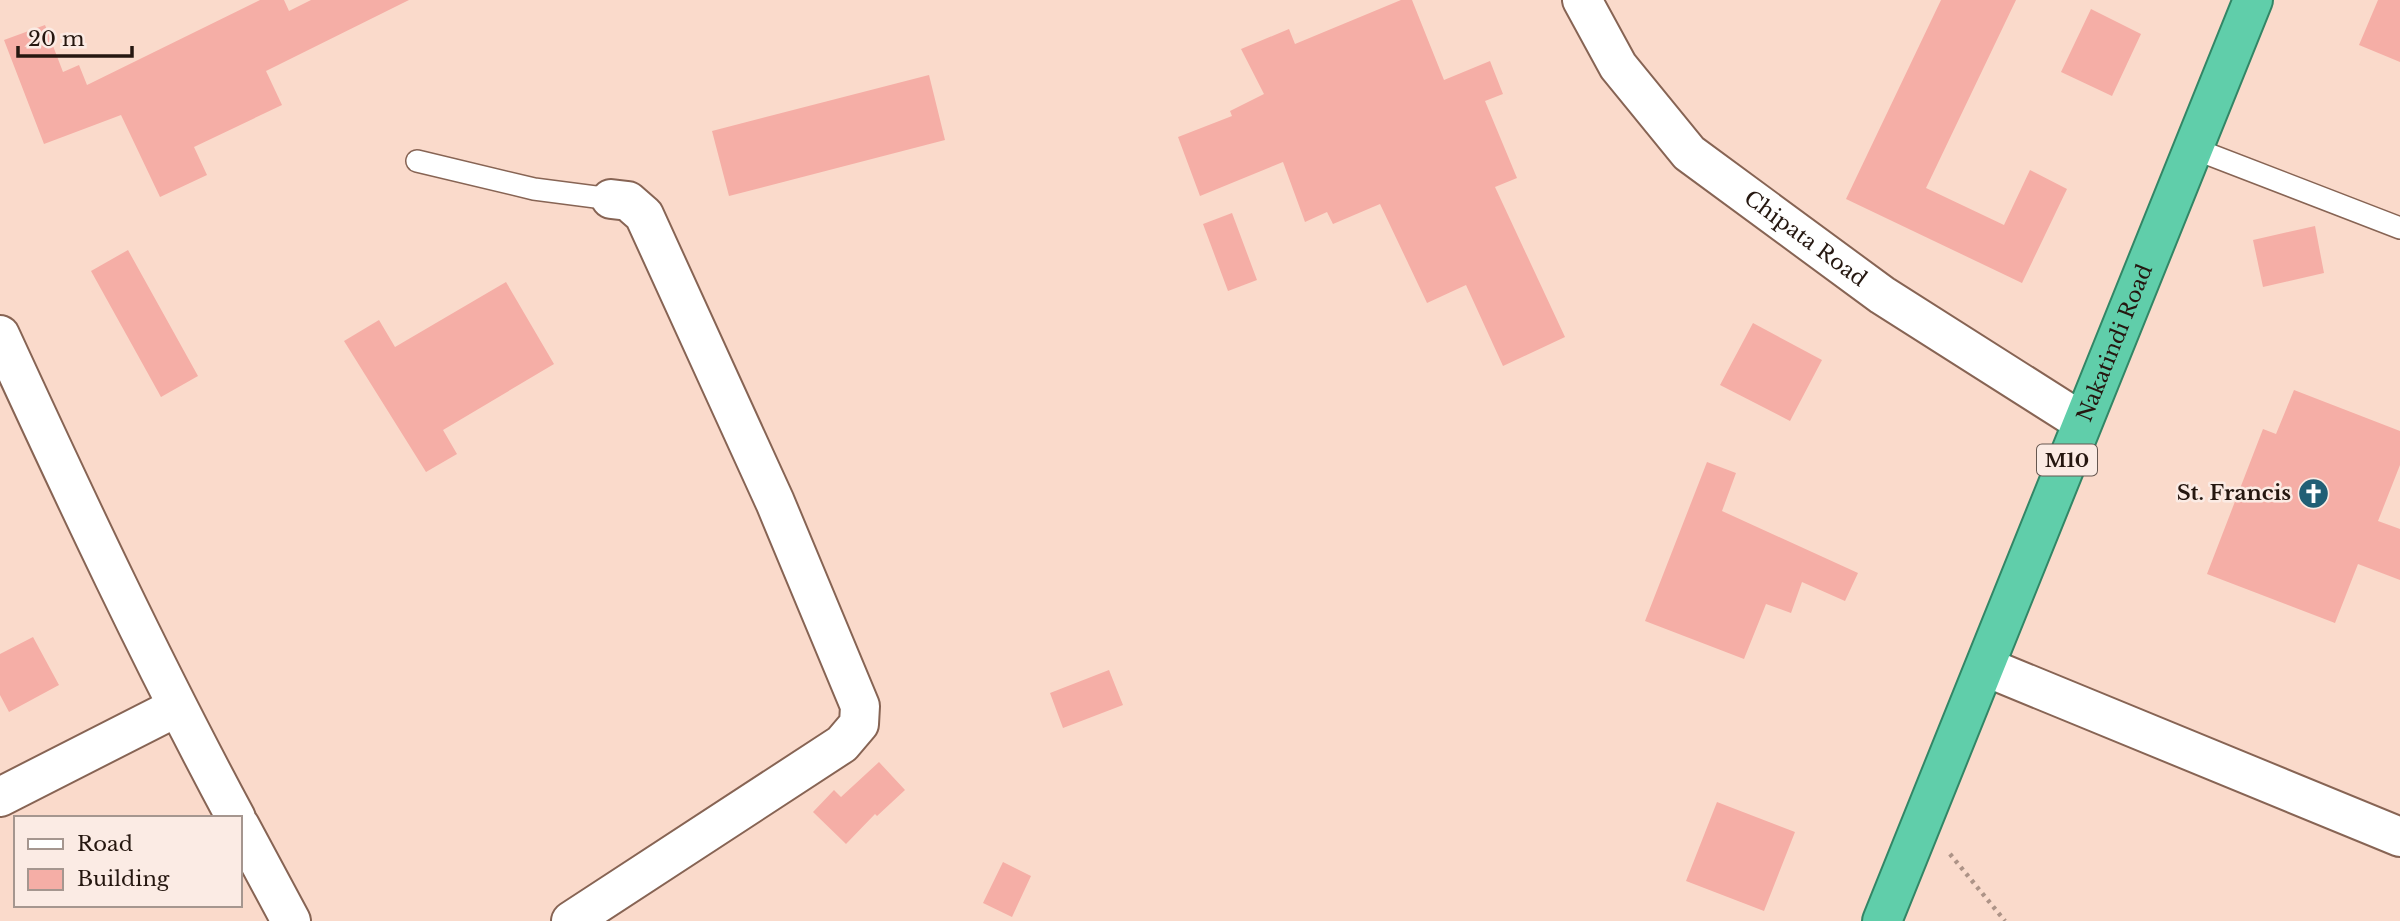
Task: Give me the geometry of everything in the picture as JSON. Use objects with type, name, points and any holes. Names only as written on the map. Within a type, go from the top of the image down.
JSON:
[{"type":"highway","name":"Nakatindi Road","points":[[1882,921],[2253,0]]},
{"type":"street","name":"Chipata Road","points":[[1582,0],[1618,66],[1689,153],[1882,295],[2082,422]]},
{"type":"street","points":[[571,921],[842,744],[859,724],[860,706],[775,502],[644,215],[628,201],[611,199]]},
{"type":"street","points":[[0,335],[87,526],[235,816]]},
{"type":"street","points":[[1986,667],[2400,837]]},
{"type":"street","points":[[0,797],[177,707]]},
{"type":"street","points":[[242,830],[291,921]]},
{"type":"lane","points":[[2195,149],[2400,228]]},
{"type":"lane","points":[[416,161],[534,189],[611,199]]},
{"type":"path","points":[[1923,820],[2005,921]]},
{"type":"building","points":[[260,0],[284,0],[289,11],[311,0],[409,0],[266,71],[282,105],[194,147],[207,175],[160,197],[121,115],[44,144],[4,40],[45,25],[63,72],[79,65],[87,85]]},
{"type":"building","points":[[1401,0],[1412,0],[1444,80],[1490,61],[1503,94],[1485,101],[1517,178],[1495,187],[1565,337],[1503,366],[1466,285],[1427,303],[1380,204],[1333,224],[1327,212],[1305,222],[1283,162],[1200,196],[1178,137],[1232,116],[1230,111],[1264,94],[1241,49],[1289,29],[1295,44]]},
{"type":"building","points":[[1941,0],[2016,0],[1926,188],[2004,225],[2030,170],[2067,189],[2022,283],[1846,199]]},
{"type":"building","points":[[2378,0],[2400,0],[2400,62],[2359,45]]},
{"type":"building","points":[[2091,9],[2141,34],[2112,96],[2061,72]]},
{"type":"building","points":[[929,75],[945,140],[729,196],[712,131]]},
{"type":"building","points":[[1232,213],[1257,280],[1228,291],[1203,224]]},
{"type":"building","points":[[2315,226],[2324,273],[2263,287],[2253,240]]},
{"type":"building","points":[[128,250],[198,376],[161,397],[91,271]]},
{"type":"building","points":[[506,282],[554,364],[443,430],[457,454],[426,472],[344,341],[379,320],[395,347]]},
{"type":"building","points":[[1753,323],[1822,360],[1790,421],[1720,385]]},
{"type":"building","name":"St. Francis","points":[[2294,390],[2400,431],[2400,465],[2378,521],[2400,529],[2400,580],[2358,564],[2335,623],[2207,574],[2263,429],[2276,434]]},
{"type":"building","points":[[1707,462],[1736,473],[1722,511],[1858,573],[1845,601],[1802,582],[1791,613],[1766,604],[1744,659],[1645,621]]},
{"type":"building","points":[[33,637],[59,685],[9,712],[0,695],[0,654]]},
{"type":"building","points":[[1109,670],[1123,705],[1063,728],[1050,693]]},
{"type":"building","points":[[879,762],[905,790],[877,816],[875,814],[846,844],[813,812],[834,790],[841,797]]},
{"type":"building","points":[[1717,802],[1795,832],[1764,911],[1686,881]]},
{"type":"building","points":[[1003,862],[1031,876],[1012,917],[983,903]]},
{"type":"place","name":"St. Francis","points":[[2314,493]]}]
